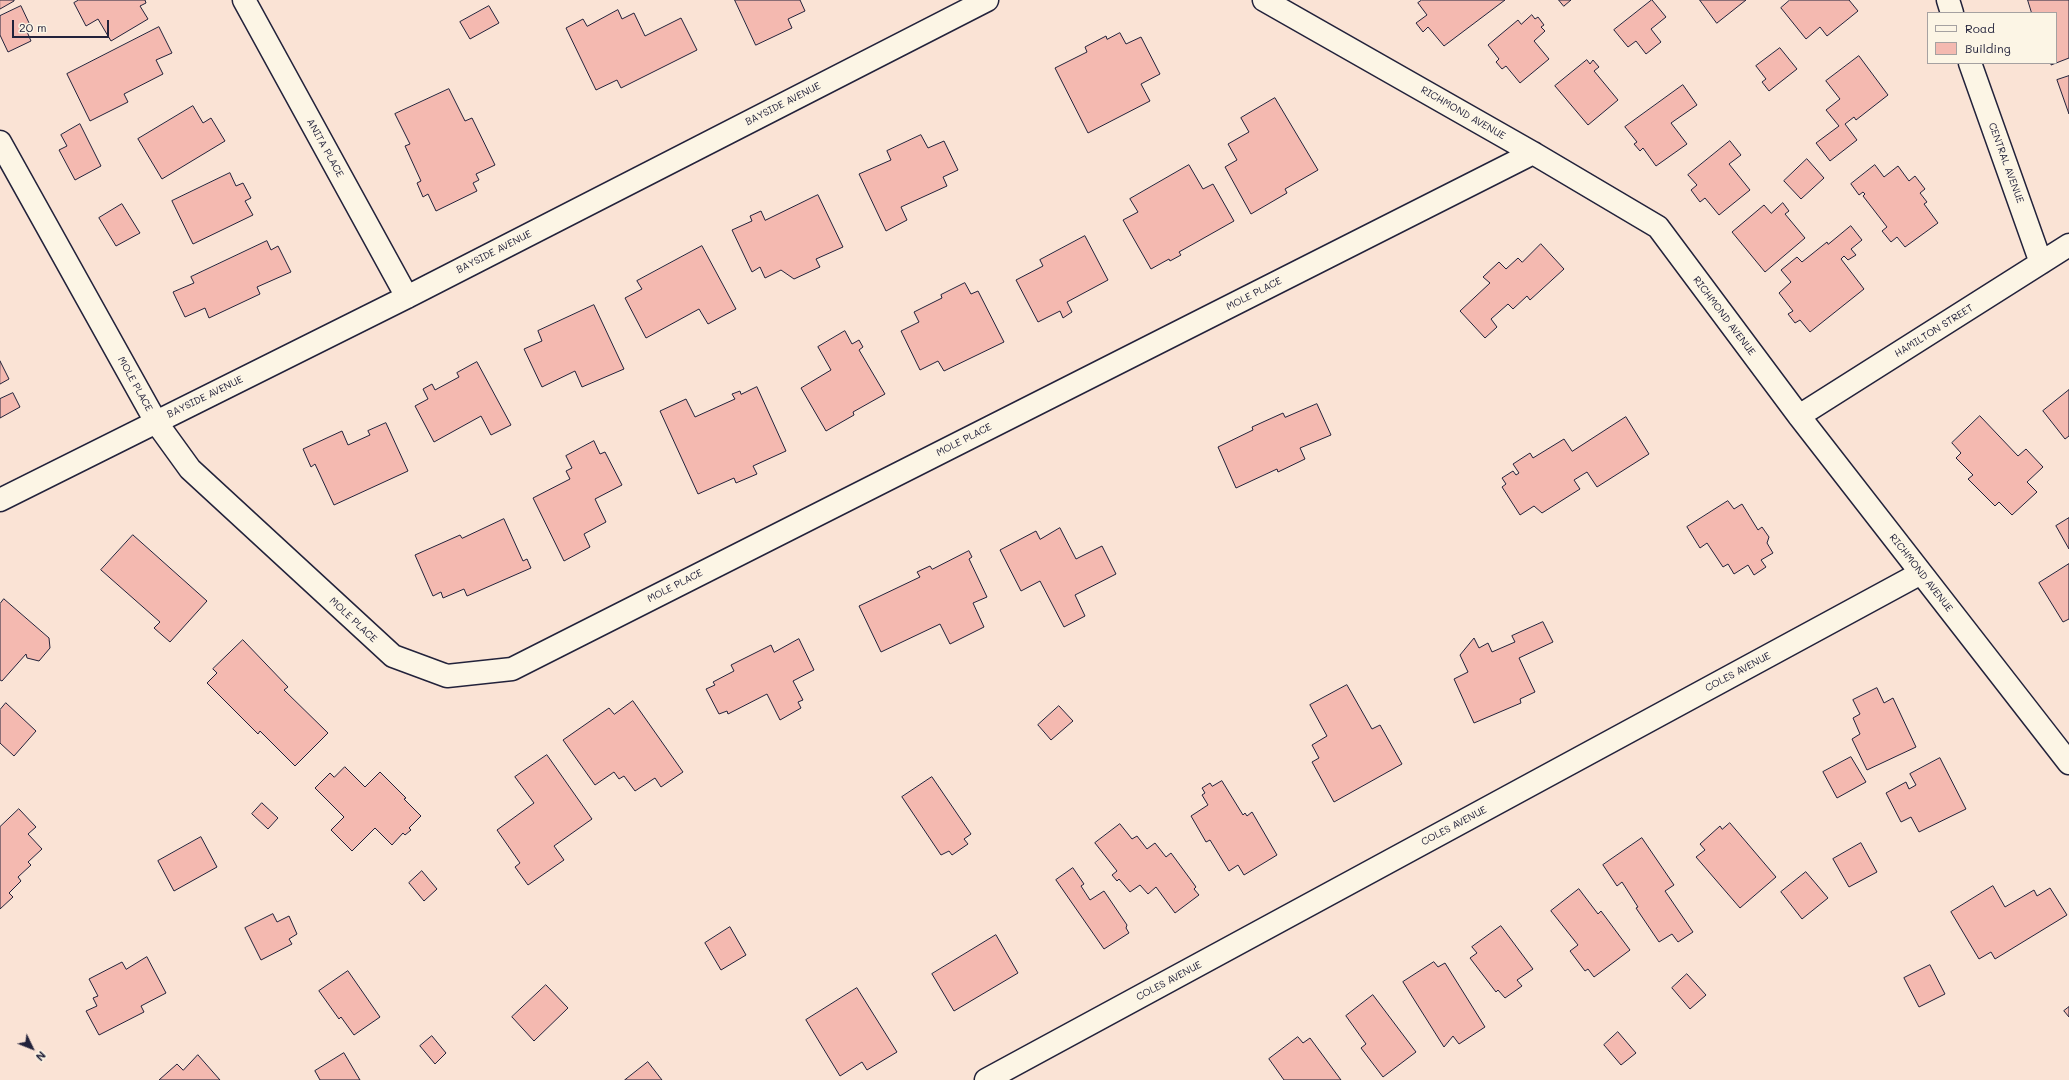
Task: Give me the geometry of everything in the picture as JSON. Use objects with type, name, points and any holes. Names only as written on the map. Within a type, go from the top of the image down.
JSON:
[{"type":"street","name":"ANITA PLACE","points":[[244,0],[407,297]]},
{"type":"street","name":"BAYSIDE AVENUE","points":[[0,500],[407,297],[987,0]]},
{"type":"street","points":[[1948,0],[1952,12]]},
{"type":"street","name":"RICHMOND AVENUE","points":[[1276,2],[1658,227],[1799,416],[2069,763]]},
{"type":"street","name":"CENTRAL AVENUE","points":[[1970,64],[2041,263]]},
{"type":"street","name":"MOLE PLACE","points":[[0,142],[156,422],[190,469],[393,656],[447,676],[512,669],[1533,153]]},
{"type":"street","name":"HAMILTON STREET","points":[[1799,416],[2069,245]]},
{"type":"street","name":"COLES AVENUE","points":[[986,1080],[1921,573]]},
{"type":"building","points":[[0,0],[14,0],[14,1],[0,9]]},
{"type":"building","points":[[79,0],[145,0],[146,3],[140,6],[148,19],[111,41],[98,19],[86,26],[74,3]]},
{"type":"building","points":[[735,0],[800,0],[805,11],[788,19],[792,28],[756,45]]},
{"type":"building","points":[[1422,0],[1505,0],[1444,46],[1428,27],[1423,32],[1416,23],[1427,15],[1418,3]]},
{"type":"building","points":[[1559,0],[1571,0],[1564,6]]},
{"type":"building","points":[[1652,0],[1666,17],[1651,29],[1661,42],[1646,54],[1636,41],[1628,47],[1614,30]]},
{"type":"building","points":[[1700,0],[1746,0],[1717,23]]},
{"type":"building","points":[[1790,0],[1849,0],[1858,11],[1827,36],[1820,27],[1806,39],[1781,8]]},
{"type":"building","points":[[2028,0],[2069,0],[2069,58],[2057,63],[2057,12],[2032,12]]},
{"type":"building","points":[[21,6],[30,25],[25,27],[31,41],[8,52],[0,35],[0,16]]},
{"type":"building","points":[[489,6],[499,23],[470,39],[460,22]]},
{"type":"building","points":[[618,10],[622,19],[634,13],[645,36],[681,18],[697,50],[621,88],[617,80],[596,90],[566,28],[583,19],[587,26]]},
{"type":"building","points":[[1532,15],[1535,19],[1538,17],[1544,25],[1541,27],[1545,31],[1534,41],[1549,59],[1520,83],[1506,66],[1502,69],[1496,62],[1499,59],[1488,45],[1518,20],[1521,24]]},
{"type":"building","points":[[159,27],[172,53],[156,60],[163,74],[124,94],[128,102],[90,121],[67,74]]},
{"type":"building","points":[[1120,33],[1126,44],[1141,37],[1160,74],[1141,84],[1150,101],[1088,133],[1055,68],[1087,52],[1085,47],[1106,36],[1107,39]]},
{"type":"building","points":[[1780,48],[1797,69],[1769,91],[1762,82],[1766,79],[1756,66]]},
{"type":"building","points":[[1859,56],[1888,95],[1856,120],[1854,117],[1845,124],[1857,140],[1830,161],[1816,143],[1839,126],[1826,110],[1840,99],[1826,81]]},
{"type":"building","points":[[1587,60],[1590,64],[1593,60],[1599,67],[1594,71],[1618,100],[1588,125],[1555,86]]},
{"type":"building","points":[[2069,76],[2069,114],[2057,80]]},
{"type":"building","points":[[1683,85],[1697,105],[1671,123],[1687,144],[1656,166],[1643,148],[1640,151],[1634,144],[1637,142],[1625,127]]},
{"type":"building","points":[[449,89],[465,121],[472,118],[495,165],[476,174],[479,180],[473,183],[477,191],[436,211],[428,194],[423,197],[417,183],[421,181],[405,146],[410,144],[395,114]]},
{"type":"building","points":[[1275,98],[1318,170],[1285,189],[1287,193],[1251,214],[1225,167],[1237,160],[1228,144],[1249,132],[1241,118]]},
{"type":"building","points":[[193,106],[203,123],[211,118],[225,141],[162,179],[138,139]]},
{"type":"building","points":[[80,124],[101,166],[75,180],[59,150],[67,146],[61,135]]},
{"type":"building","points":[[921,135],[928,148],[944,141],[958,170],[943,177],[947,186],[901,207],[907,220],[886,231],[859,174],[891,160],[887,151]]},
{"type":"building","points":[[1730,141],[1741,155],[1729,164],[1750,190],[1719,215],[1705,198],[1700,202],[1691,190],[1697,185],[1688,175]]},
{"type":"building","points":[[1807,159],[1824,178],[1801,199],[1784,181]]},
{"type":"building","points":[[1189,165],[1203,189],[1213,184],[1234,221],[1179,252],[1181,255],[1170,261],[1169,259],[1151,269],[1123,220],[1138,212],[1130,199]]},
{"type":"building","points":[[1875,165],[1884,177],[1898,166],[1909,181],[1915,176],[1925,189],[1920,193],[1927,202],[1924,204],[1938,223],[1905,247],[1897,237],[1891,242],[1882,231],[1887,227],[1863,196],[1865,194],[1863,192],[1859,195],[1851,184]]},
{"type":"building","points":[[230,173],[236,186],[243,183],[251,198],[245,201],[253,215],[193,244],[172,201]]},
{"type":"building","points":[[818,195],[843,247],[816,259],[820,267],[794,279],[781,270],[765,278],[760,267],[752,272],[732,230],[752,221],[750,216],[761,211],[765,220]]},
{"type":"building","points":[[1783,203],[1789,211],[1785,214],[1805,238],[1765,272],[1732,232],[1764,205],[1771,213]]},
{"type":"building","points":[[122,204],[140,233],[116,246],[99,218]]},
{"type":"building","points":[[1851,226],[1862,240],[1851,249],[1856,255],[1848,260],[1844,256],[1841,259],[1864,289],[1810,332],[1800,320],[1795,323],[1788,314],[1793,311],[1779,293],[1791,282],[1781,270],[1797,257],[1802,262],[1827,242],[1828,244]]},
{"type":"building","points":[[1085,236],[1108,280],[1067,302],[1072,312],[1063,318],[1060,311],[1038,322],[1016,280],[1043,266],[1040,260]]},
{"type":"building","points":[[267,241],[271,250],[278,246],[291,272],[257,287],[260,294],[209,318],[205,308],[185,317],[173,292],[194,283],[191,277]]},
{"type":"building","points":[[1541,244],[1564,269],[1530,300],[1527,296],[1513,309],[1508,304],[1491,319],[1497,327],[1485,338],[1460,311],[1490,283],[1483,277],[1499,262],[1506,269],[1518,258],[1522,262]]},
{"type":"building","points":[[702,246],[736,309],[708,324],[699,309],[646,338],[625,298],[642,289],[637,281]]},
{"type":"building","points":[[965,283],[971,294],[978,291],[1004,342],[944,371],[938,361],[920,370],[901,331],[919,322],[914,312],[942,298],[941,295]]},
{"type":"building","points":[[594,305],[624,369],[582,387],[575,371],[542,387],[524,349],[542,341],[538,331]]},
{"type":"building","points":[[845,331],[852,344],[859,340],[863,347],[859,350],[885,394],[853,412],[854,415],[826,431],[801,388],[831,370],[818,347]]},
{"type":"building","points":[[0,361],[9,379],[0,384]]},
{"type":"building","points":[[477,362],[511,425],[491,435],[481,416],[434,442],[415,406],[428,399],[423,389],[432,384],[435,390],[459,377],[457,373]]},
{"type":"building","points":[[757,387],[786,451],[753,466],[757,474],[736,483],[734,478],[698,494],[660,411],[686,399],[695,417],[735,399],[732,394],[740,391],[741,394]]},
{"type":"building","points":[[2069,390],[2069,436],[2065,439],[2043,411]]},
{"type":"building","points":[[13,393],[20,407],[0,418],[0,399]]},
{"type":"building","points":[[1317,404],[1331,435],[1300,448],[1305,459],[1278,472],[1277,469],[1236,488],[1218,447],[1253,430],[1252,427],[1283,413],[1285,417]]},
{"type":"building","points":[[1980,416],[2018,456],[2026,449],[2043,467],[2027,482],[2037,492],[2012,515],[1999,502],[1995,506],[1968,479],[1973,475],[1956,458],[1961,453],[1952,443]]},
{"type":"building","points":[[1626,417],[1649,454],[1597,487],[1587,472],[1574,480],[1580,489],[1542,513],[1534,506],[1520,515],[1502,487],[1506,484],[1502,478],[1513,471],[1516,475],[1519,473],[1513,464],[1530,453],[1533,458],[1564,439],[1572,451]]},
{"type":"building","points":[[386,423],[408,471],[334,505],[315,464],[311,467],[303,449],[342,431],[348,445],[370,435],[368,431]]},
{"type":"building","points":[[594,441],[600,454],[605,452],[622,485],[595,499],[606,522],[584,534],[590,547],[564,561],[533,498],[570,479],[566,471],[572,468],[566,456]]},
{"type":"building","points":[[1728,501],[1734,509],[1742,504],[1758,530],[1762,527],[1769,537],[1767,543],[1773,553],[1761,560],[1766,567],[1754,575],[1748,565],[1734,574],[1728,564],[1723,567],[1707,543],[1700,548],[1687,527]]},
{"type":"building","points":[[2069,518],[2069,549],[2056,526]]},
{"type":"building","points":[[504,519],[523,561],[527,559],[531,568],[467,596],[464,589],[443,598],[441,592],[433,596],[415,555],[460,535],[462,538]]},
{"type":"building","points":[[1060,528],[1076,559],[1102,546],[1116,574],[1075,595],[1085,616],[1064,627],[1040,581],[1021,591],[1000,550],[1036,531],[1040,539]]},
{"type":"building","points":[[133,535],[207,601],[170,642],[154,628],[160,622],[101,570]]},
{"type":"building","points":[[969,551],[972,557],[969,559],[987,597],[973,603],[984,627],[950,644],[940,624],[881,652],[859,606],[920,577],[917,572],[930,566],[932,569]]},
{"type":"building","points":[[2069,564],[2069,619],[2063,622],[2039,583]]},
{"type":"building","points":[[4,599],[49,638],[50,648],[39,661],[27,658],[26,654],[2,681],[0,680],[0,604]]},
{"type":"building","points":[[1543,622],[1553,642],[1519,658],[1535,692],[1520,699],[1521,703],[1474,723],[1454,679],[1468,672],[1460,655],[1474,638],[1479,648],[1488,643],[1492,652],[1515,642],[1512,636]]},
{"type":"building","points":[[799,639],[814,670],[793,681],[803,700],[798,702],[801,708],[780,720],[767,694],[728,714],[727,711],[719,714],[706,689],[715,685],[713,682],[734,671],[731,665],[771,645],[774,652]]},
{"type":"building","points":[[243,640],[288,687],[284,690],[328,733],[295,766],[260,731],[258,734],[207,683],[217,673],[213,669]]},
{"type":"building","points":[[1347,685],[1372,729],[1380,725],[1402,764],[1334,802],[1312,762],[1319,758],[1312,745],[1327,736],[1310,705]]},
{"type":"building","points":[[1877,688],[1884,703],[1893,698],[1916,747],[1867,770],[1852,739],[1860,734],[1853,718],[1860,714],[1853,700]]},
{"type":"building","points":[[633,701],[683,772],[661,787],[655,778],[635,791],[624,776],[619,779],[614,772],[595,785],[563,740],[609,708],[614,714]]},
{"type":"building","points":[[6,703],[36,731],[14,756],[0,743],[0,710]]},
{"type":"building","points":[[1059,706],[1073,721],[1051,740],[1038,725]]},
{"type":"building","points":[[547,755],[592,819],[554,846],[564,860],[528,885],[515,867],[520,863],[497,830],[534,803],[515,777]]},
{"type":"building","points":[[1851,757],[1866,782],[1837,798],[1823,772]]},
{"type":"building","points":[[1940,758],[1966,809],[1919,832],[1911,817],[1901,822],[1886,793],[1906,782],[1909,789],[1916,785],[1910,774]]},
{"type":"building","points":[[345,767],[365,787],[380,772],[406,798],[404,799],[421,816],[409,828],[411,830],[405,835],[403,833],[392,845],[375,828],[352,851],[331,830],[344,817],[315,788],[330,773],[334,777]]},
{"type":"building","points":[[932,777],[971,834],[964,839],[968,844],[952,855],[949,851],[941,855],[902,797]]},
{"type":"building","points":[[1222,781],[1243,815],[1245,813],[1247,816],[1252,812],[1277,855],[1244,875],[1238,865],[1229,871],[1210,840],[1206,842],[1191,816],[1208,805],[1202,795],[1205,793],[1202,788],[1210,783],[1212,786]]},
{"type":"building","points":[[262,803],[278,818],[268,829],[252,814]]},
{"type":"building","points":[[19,809],[36,827],[28,834],[42,849],[28,862],[31,865],[18,877],[21,881],[9,893],[13,897],[0,909],[0,827]]},
{"type":"building","points":[[1730,823],[1776,877],[1740,908],[1696,857],[1705,850],[1700,844],[1720,826],[1722,829]]},
{"type":"building","points":[[1120,824],[1132,839],[1137,836],[1147,849],[1155,843],[1166,857],[1171,853],[1196,887],[1194,889],[1199,895],[1175,913],[1156,887],[1148,894],[1140,885],[1130,892],[1119,879],[1117,881],[1112,875],[1117,871],[1095,843]]},
{"type":"building","points":[[201,837],[217,867],[174,891],[158,861]]},
{"type":"building","points":[[1642,838],[1674,885],[1665,891],[1693,932],[1678,942],[1672,934],[1659,942],[1636,908],[1638,907],[1622,882],[1617,886],[1603,865]]},
{"type":"building","points":[[1861,843],[1877,872],[1849,887],[1833,859]]},
{"type":"building","points":[[1073,868],[1084,884],[1081,886],[1090,900],[1104,891],[1127,925],[1126,928],[1129,933],[1104,949],[1056,880]]},
{"type":"building","points":[[422,871],[437,889],[424,901],[409,883]]},
{"type":"building","points":[[1806,872],[1828,898],[1802,919],[1781,892]]},
{"type":"building","points":[[1993,886],[2005,907],[2034,890],[2037,896],[2050,888],[2067,915],[1995,959],[1991,952],[1979,959],[1951,912]]},
{"type":"building","points":[[1579,889],[1598,914],[1601,911],[1630,950],[1594,977],[1588,969],[1585,971],[1570,951],[1578,945],[1551,911]]},
{"type":"building","points":[[273,914],[277,922],[289,916],[297,934],[289,939],[292,944],[261,960],[245,928]]},
{"type":"building","points":[[1501,926],[1533,969],[1517,980],[1522,986],[1505,998],[1498,990],[1496,992],[1470,958],[1477,953],[1472,947]]},
{"type":"building","points":[[730,927],[746,955],[721,970],[705,943]]},
{"type":"building","points":[[996,935],[1018,973],[954,1011],[932,974]]},
{"type":"building","points":[[147,957],[166,993],[141,1006],[144,1012],[99,1035],[86,1011],[97,1006],[93,998],[98,996],[89,979],[122,962],[126,969]]},
{"type":"building","points":[[1434,962],[1438,967],[1445,963],[1485,1027],[1459,1044],[1453,1036],[1444,1047],[1403,982]]},
{"type":"building","points":[[1930,965],[1945,994],[1919,1007],[1904,978]]},
{"type":"building","points":[[348,971],[380,1017],[354,1035],[341,1017],[339,1019],[319,991]]},
{"type":"building","points":[[1687,974],[1706,995],[1690,1009],[1672,988]]},
{"type":"building","points":[[546,985],[568,1008],[534,1041],[512,1017]]},
{"type":"building","points":[[857,988],[897,1052],[867,1070],[862,1062],[840,1076],[806,1020]]},
{"type":"building","points":[[1373,995],[1416,1052],[1383,1077],[1361,1048],[1366,1044],[1346,1016]]},
{"type":"building","points":[[2069,1007],[2069,1017],[2064,1011]]},
{"type":"building","points":[[1618,1032],[1636,1053],[1621,1065],[1604,1045]]},
{"type":"building","points":[[432,1036],[446,1053],[435,1064],[420,1046]]},
{"type":"building","points":[[1298,1037],[1303,1043],[1310,1038],[1341,1080],[1284,1080],[1269,1059]]},
{"type":"building","points":[[344,1053],[360,1080],[320,1080],[315,1071]]},
{"type":"building","points":[[198,1055],[220,1080],[159,1080],[177,1064],[183,1070]]},
{"type":"building","points":[[648,1062],[662,1080],[625,1080]]}]
